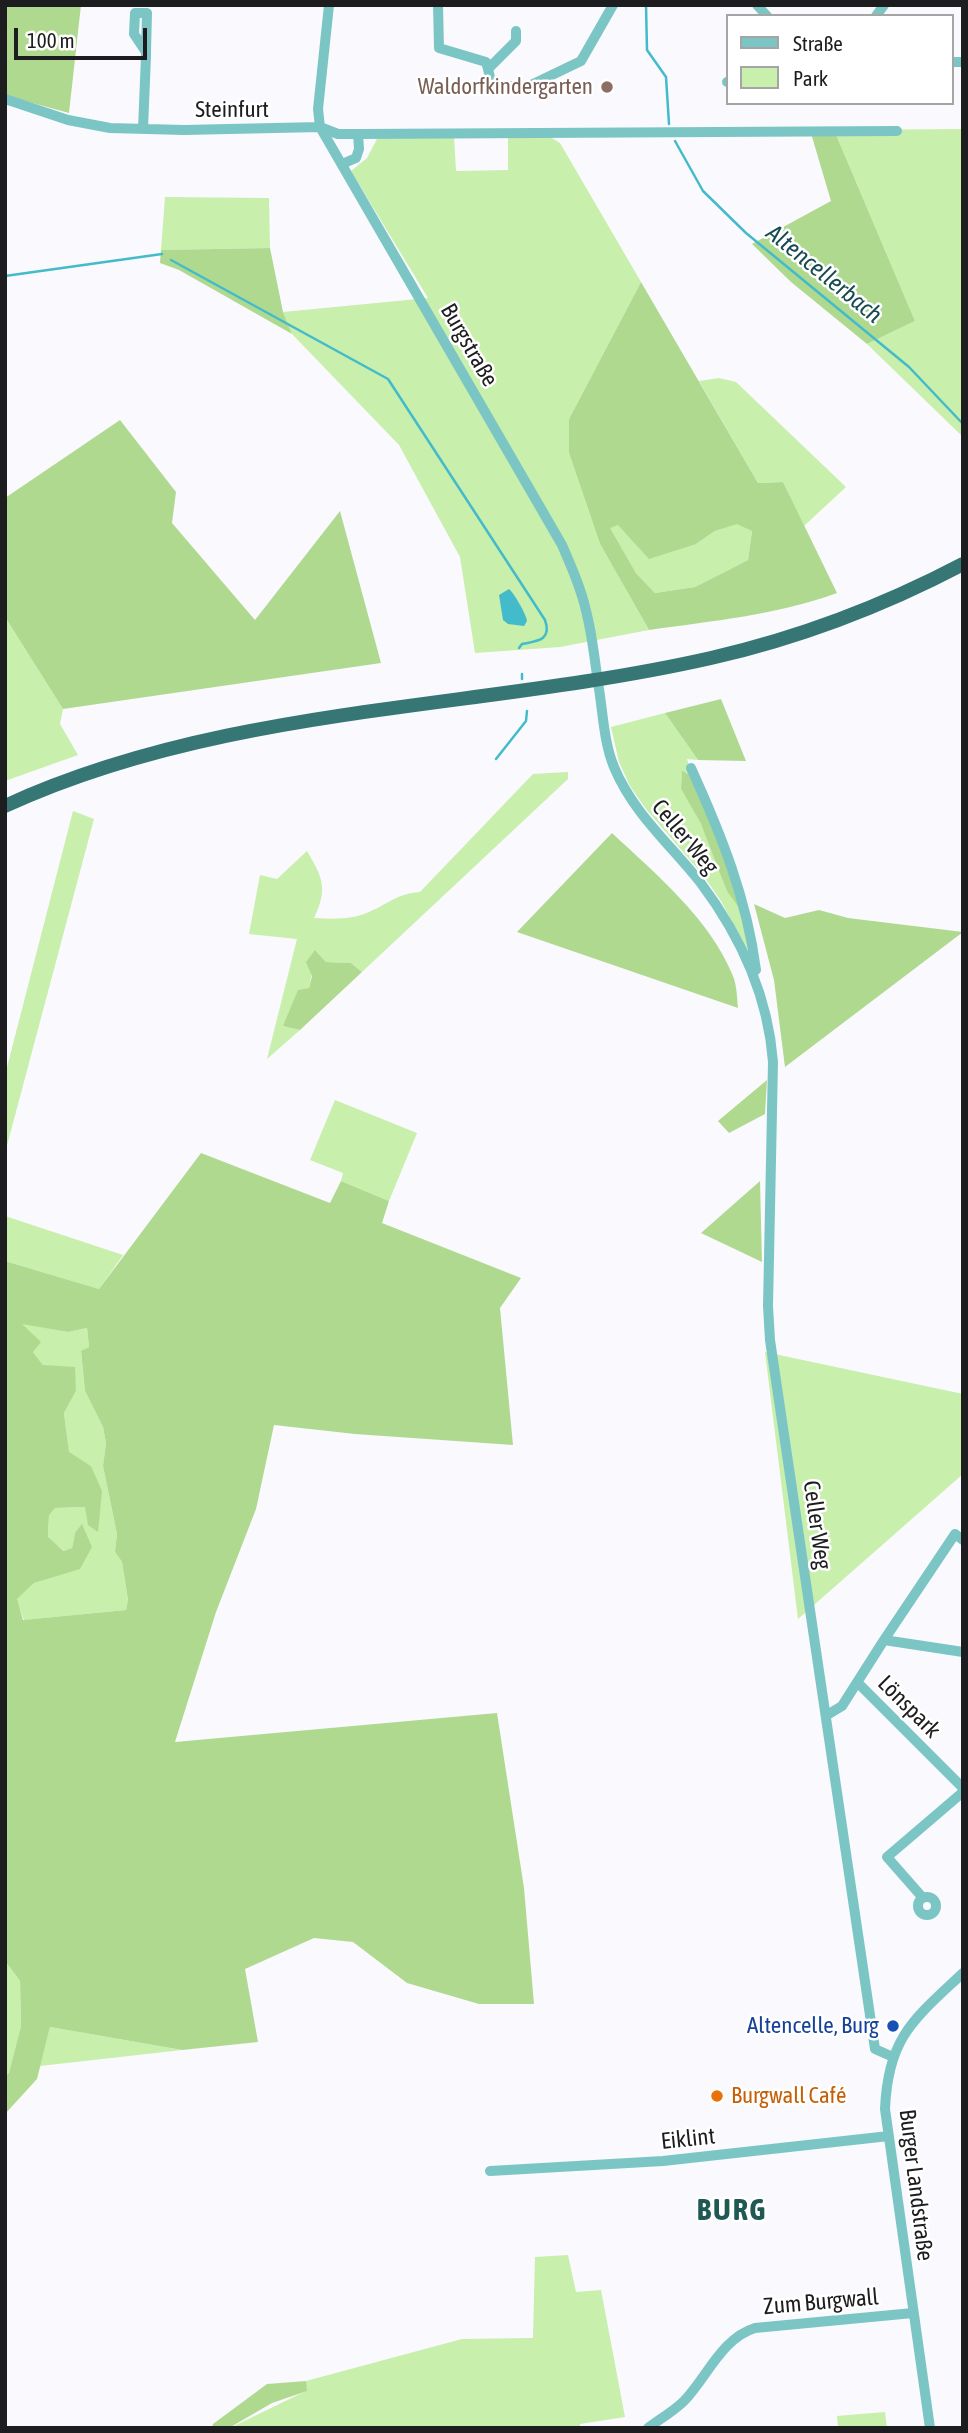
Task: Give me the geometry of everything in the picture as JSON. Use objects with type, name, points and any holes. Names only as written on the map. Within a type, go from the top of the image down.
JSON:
[{"type":"highway","points":[[5,806],[90,772],[213,738],[607,678],[745,650],[841,619],[963,564]]},
{"type":"street","points":[[320,127],[318,109],[329,5]]},
{"type":"street","points":[[438,5],[439,48],[486,62],[492,86],[528,86],[581,61],[613,5]]},
{"type":"street","points":[[488,69],[516,41],[516,31]]},
{"type":"street","points":[[143,129],[146,52]]},
{"type":"street","name":"Steinfurt","points":[[5,99],[68,120],[110,128],[320,127],[338,134],[897,131]]},
{"type":"street","name":"Burgstraße","points":[[320,127],[562,545],[576,577],[587,614],[602,706]]},
{"type":"street","points":[[342,164],[356,159],[358,134]]},
{"type":"street","name":"Celler Weg","points":[[602,706],[612,763],[630,800],[716,906],[750,964],[771,1033],[774,1086],[768,1306],[770,1340],[876,2049],[892,2057]]},
{"type":"street","name":"Celler Weg","points":[[691,768],[734,873],[750,929],[758,985]]},
{"type":"street","name":"Lönspark","points":[[827,1715],[842,1706],[955,1534],[963,1540]]},
{"type":"street","name":"Lönspark","points":[[884,1640],[961,1650]]},
{"type":"street","name":"Lönspark","points":[[858,1683],[963,1790],[887,1857],[923,1898]]},
{"type":"street","name":"Burger Landstraße","points":[[930,2428],[885,2109],[886,2084],[892,2057],[913,2019],[963,1973]]},
{"type":"street","name":"Eiklint","points":[[490,2171],[663,2161],[889,2136]]},
{"type":"street","name":"Zum Burgwall","points":[[648,2428],[683,2402],[741,2332],[755,2328],[913,2313]]},
{"type":"green space","points":[[5,5],[81,5],[69,113],[7,96],[5,99]]},
{"type":"green space","points":[[963,129],[963,437],[867,344],[915,321],[834,130]]},
{"type":"green space","points":[[810,130],[834,130],[915,321],[867,344],[791,282],[752,244],[831,201]]},
{"type":"green space","points":[[508,135],[547,135],[560,143],[641,282],[569,419],[569,453],[600,544],[649,630],[560,647],[475,653],[460,557],[399,445],[292,334],[283,312],[428,298],[351,171],[367,158],[378,137],[454,136],[456,171],[508,170]]},
{"type":"green space","points":[[165,197],[269,198],[270,248],[161,250]]},
{"type":"green space","points":[[270,248],[283,312],[292,334],[179,270],[160,263],[161,250]]},
{"type":"green space","points":[[641,282],[758,483],[783,482],[837,593],[768,612],[649,630],[600,544],[569,453],[569,419]],"holes":[[[737,524],[752,531],[748,560],[695,587],[655,593],[636,573],[610,528],[618,525],[649,559],[696,544],[715,531]]]},
{"type":"green space","points":[[719,378],[736,382],[846,487],[804,526],[783,482],[758,483],[699,381]]},
{"type":"green space","points":[[120,420],[176,492],[172,523],[255,620],[340,511],[381,663],[63,709],[5,617],[5,498]]},
{"type":"green space","points":[[738,523],[752,531],[748,560],[695,587],[655,593],[636,573],[609,527],[618,525],[696,544],[715,531]]},
{"type":"green space","points":[[5,617],[63,709],[60,724],[78,755],[5,781]]},
{"type":"green space","points":[[721,699],[746,761],[698,760],[665,713]]},
{"type":"green space","points":[[665,713],[698,760],[687,759],[692,776],[682,772],[681,789],[701,824],[739,907],[752,958],[721,901],[703,875],[646,809],[630,786],[619,762],[611,727]]},
{"type":"green space","points":[[682,771],[692,776],[710,815],[740,909],[727,891],[701,824],[681,789]]},
{"type":"green space","points":[[568,772],[568,779],[362,972],[351,963],[326,962],[316,951],[309,988],[283,1026],[300,1030],[267,1059],[297,939],[249,934],[260,875],[277,879],[307,851],[322,884],[321,899],[314,918],[362,915],[399,897],[420,892],[533,774]]},
{"type":"green space","points":[[73,811],[94,819],[5,1153],[5,1075]]},
{"type":"green space","points":[[612,833],[681,899],[711,936],[733,976],[738,1008],[517,932]]},
{"type":"green space","points":[[754,904],[785,918],[819,910],[848,918],[963,932],[785,1067],[774,980]]},
{"type":"green space","points":[[315,950],[326,962],[351,963],[362,972],[300,1030],[283,1026],[298,990],[309,988],[312,976],[306,962]]},
{"type":"green space","points":[[767,1080],[765,1114],[729,1133],[718,1121]]},
{"type":"green space","points":[[335,1100],[417,1133],[389,1201],[341,1181],[343,1173],[310,1160]]},
{"type":"green space","points":[[201,1153],[330,1203],[341,1181],[389,1201],[382,1223],[521,1278],[500,1308],[513,1445],[355,1434],[274,1425],[256,1509],[216,1612],[175,1742],[497,1713],[524,1888],[534,2004],[479,2004],[407,1983],[353,1942],[314,1938],[245,1969],[258,2042],[182,2050],[50,2027],[37,2079],[5,2114],[5,2077],[9,2073],[21,2026],[20,1981],[5,1961],[5,1261],[99,1289]],"holes":[[[22,1324],[68,1332],[87,1328],[89,1347],[81,1351],[85,1391],[103,1427],[106,1443],[103,1466],[117,1534],[115,1552],[122,1562],[128,1600],[126,1610],[23,1620],[17,1599],[34,1583],[80,1569],[92,1547],[82,1524],[75,1533],[72,1548],[64,1551],[48,1537],[49,1515],[55,1508],[85,1507],[88,1525],[98,1532],[102,1491],[91,1466],[69,1452],[64,1413],[76,1391],[75,1367],[43,1365],[33,1352],[41,1342]]]},
{"type":"green space","points":[[760,1181],[762,1262],[701,1233]]},
{"type":"green space","points":[[5,1216],[123,1255],[99,1289],[5,1261]]},
{"type":"green space","points":[[21,1323],[68,1332],[87,1328],[89,1347],[81,1352],[85,1391],[103,1427],[106,1443],[103,1466],[117,1534],[115,1552],[122,1562],[128,1601],[126,1610],[24,1620],[16,1599],[34,1583],[80,1568],[75,1533],[72,1548],[65,1551],[48,1538],[49,1514],[55,1508],[85,1507],[91,1466],[69,1453],[64,1413],[76,1391],[43,1365],[33,1352]]},
{"type":"green space","points":[[765,1352],[963,1394],[963,1474],[798,1619]]},
{"type":"green space","points":[[5,1961],[20,1981],[21,2026],[9,2074],[5,2077]]},
{"type":"green space","points":[[50,2027],[182,2050],[40,2066]]},
{"type":"green space","points":[[568,2255],[576,2292],[601,2290],[625,2417],[580,2424],[580,2428],[230,2428],[306,2391],[306,2381],[462,2339],[533,2338],[535,2257]]},
{"type":"green space","points":[[306,2381],[307,2391],[272,2403],[229,2428],[212,2428],[213,2424],[267,2384]]},
{"type":"green space","points":[[885,2412],[887,2428],[838,2428],[837,2416]]},
{"type":"water","points":[[509,589],[527,621],[524,626],[508,624],[503,620],[499,595]]},
{"type":"waterway","name":"Altencellerbach","points":[[646,5],[647,50],[666,77],[669,124]]},
{"type":"waterway","name":"Altencellerbach","points":[[675,141],[703,191],[746,233],[909,367],[963,424]]},
{"type":"waterway","points":[[5,276],[162,254]]},
{"type":"waterway","points":[[171,260],[388,379],[545,620],[545,636],[522,644],[519,648]]},
{"type":"waterway","points":[[522,674],[522,679]]},
{"type":"waterway","points":[[496,759],[526,721],[527,711]]},
{"type":"place","name":"Waldorfkindergarten","points":[[607,87]]},
{"type":"place","name":"Altencelle, Burg","points":[[893,2026]]},
{"type":"place","name":"Burgwall Café","points":[[717,2096]]},
{"type":"district","name":"BURG","points":[[732,2211]]}]
